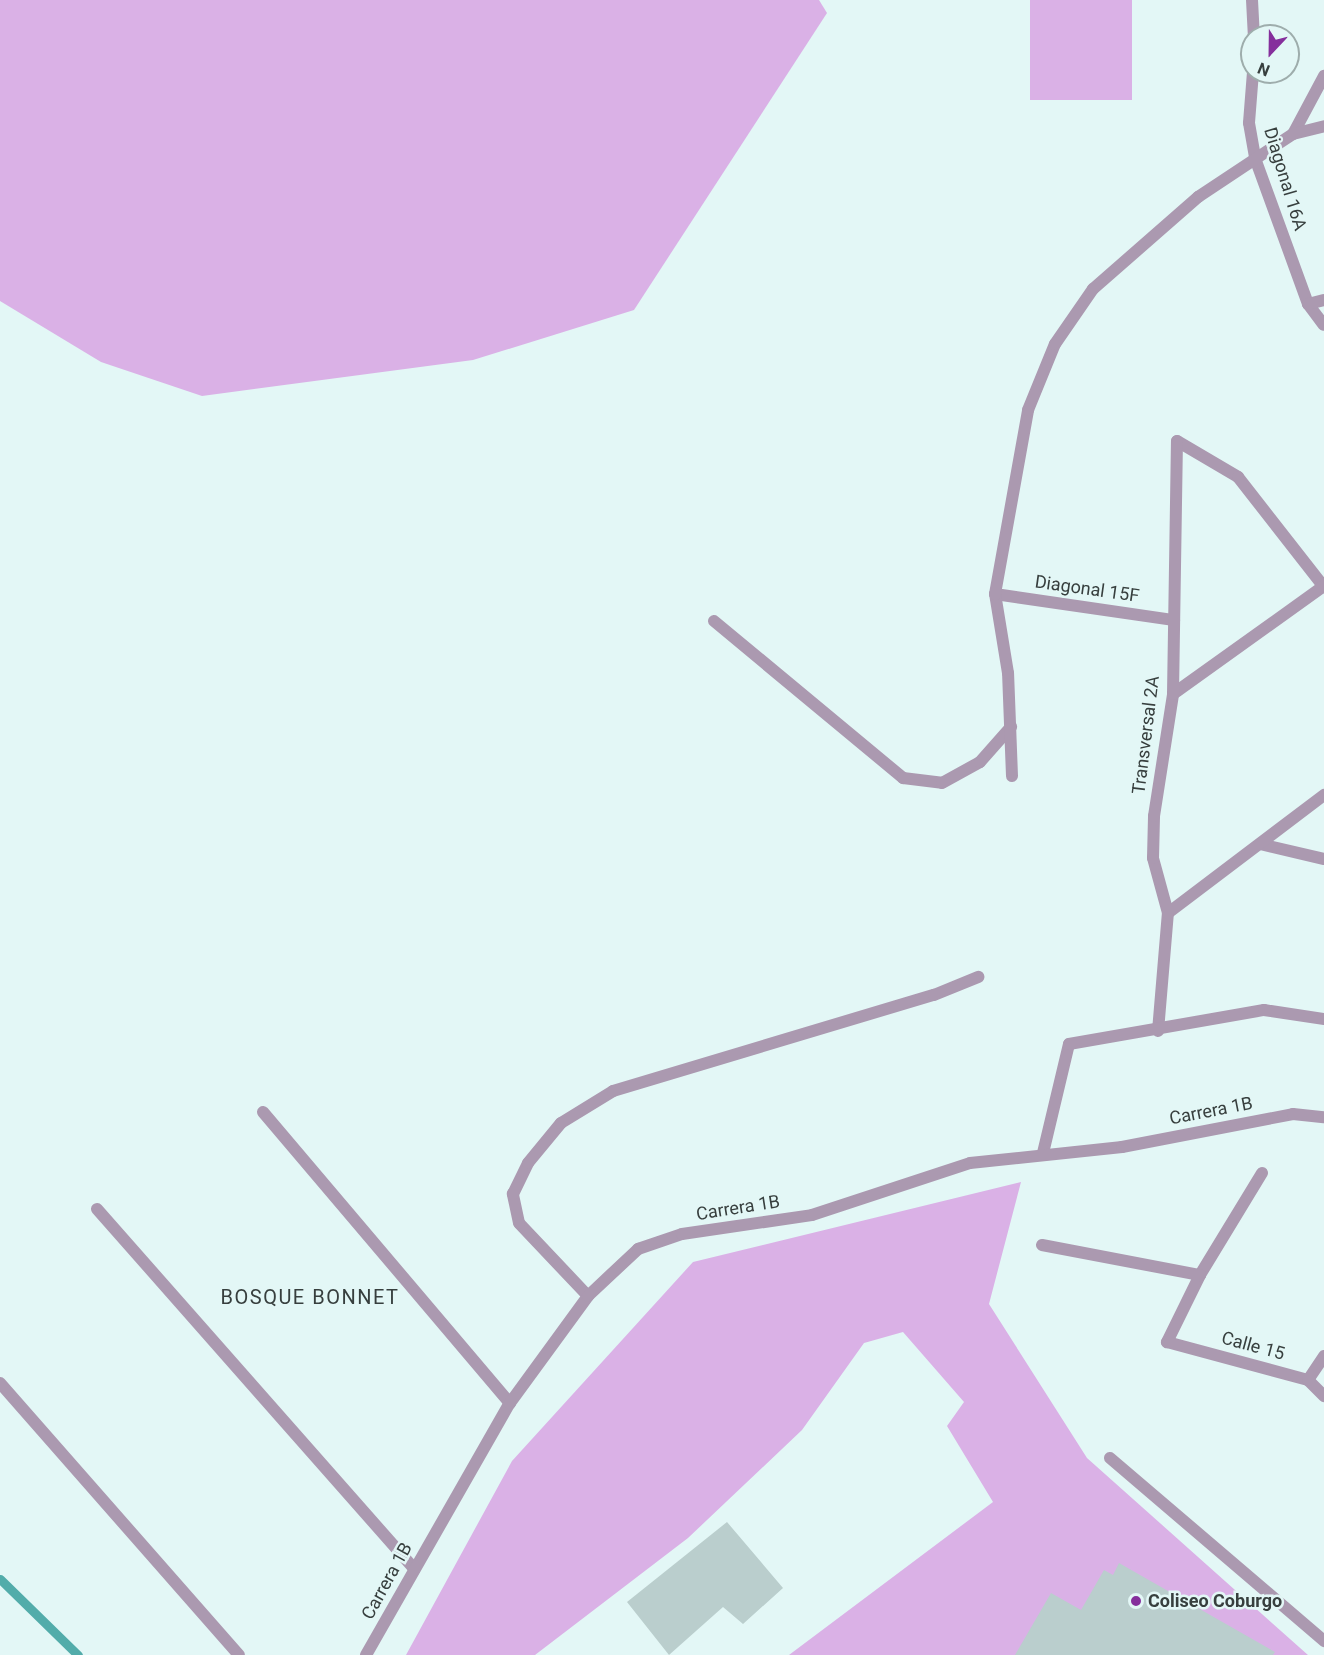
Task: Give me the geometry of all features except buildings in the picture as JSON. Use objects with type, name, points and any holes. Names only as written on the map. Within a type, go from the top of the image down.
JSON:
[{"type":"street","points":[[1252,0],[1253,24]]},
{"type":"street","points":[[1293,134],[1324,76]]},
{"type":"street","name":"Diagonal 16A","points":[[1252,84],[1249,123],[1256,161],[1308,304],[1324,325]]},
{"type":"street","points":[[1012,776],[1008,673],[995,594],[1028,410],[1055,344],[1093,289],[1198,197],[1256,161],[1293,134],[1324,126]]},
{"type":"street","points":[[1308,304],[1324,300]]},
{"type":"street","name":"Transversal 2A","points":[[1158,1031],[1168,913],[1153,858],[1154,816],[1173,694],[1178,441],[1238,477],[1324,587]]},
{"type":"street","points":[[1173,694],[1324,587]]},
{"type":"street","name":"Diagonal 15F","points":[[995,594],[1174,620]]},
{"type":"street","points":[[714,621],[903,778],[942,783],[980,762],[1011,727]]},
{"type":"street","points":[[1168,913],[1324,795]]},
{"type":"street","points":[[1260,844],[1324,859]]},
{"type":"street","points":[[588,1296],[519,1223],[513,1194],[528,1163],[561,1123],[613,1091],[934,995],[978,977]]},
{"type":"street","points":[[1043,1153],[1069,1044],[1158,1031],[1264,1010],[1324,1019]]},
{"type":"street","points":[[263,1112],[510,1403]]},
{"type":"street","name":"Carrera 1B","points":[[366,1655],[510,1403],[588,1296],[638,1249],[682,1234],[812,1215],[970,1163],[1043,1153],[1122,1147],[1293,1114],[1324,1117]]},
{"type":"street","points":[[1042,1245],[1200,1275],[1262,1173]]},
{"type":"street","points":[[97,1209],[414,1569]]},
{"type":"street","name":"Calle 15","points":[[1200,1275],[1167,1342],[1308,1380],[1324,1396]]},
{"type":"street","points":[[1308,1380],[1324,1356]]},
{"type":"street","points":[[0,1383],[239,1655]]},
{"type":"street","points":[[1110,1458],[1324,1641]]},
{"type":"shaded area","points":[[0,0],[819,0],[827,13],[634,310],[473,360],[202,396],[101,362],[0,301]]},
{"type":"shaded area","points":[[1030,0],[1132,0],[1132,100],[1030,100]]},
{"type":"shaded area","points":[[1021,1182],[989,1304],[1087,1458],[1308,1655],[789,1655],[993,1502],[947,1426],[964,1402],[903,1332],[864,1343],[802,1430],[688,1538],[535,1655],[406,1655],[512,1461],[693,1262]]},
{"type":"waterway","points":[[0,1579],[78,1655]]},
{"type":"place","name":"Coliseo Coburgo","points":[[1136,1601]]},
{"type":"district","name":"BOSQUE BONNET","points":[[310,1297]]}]
